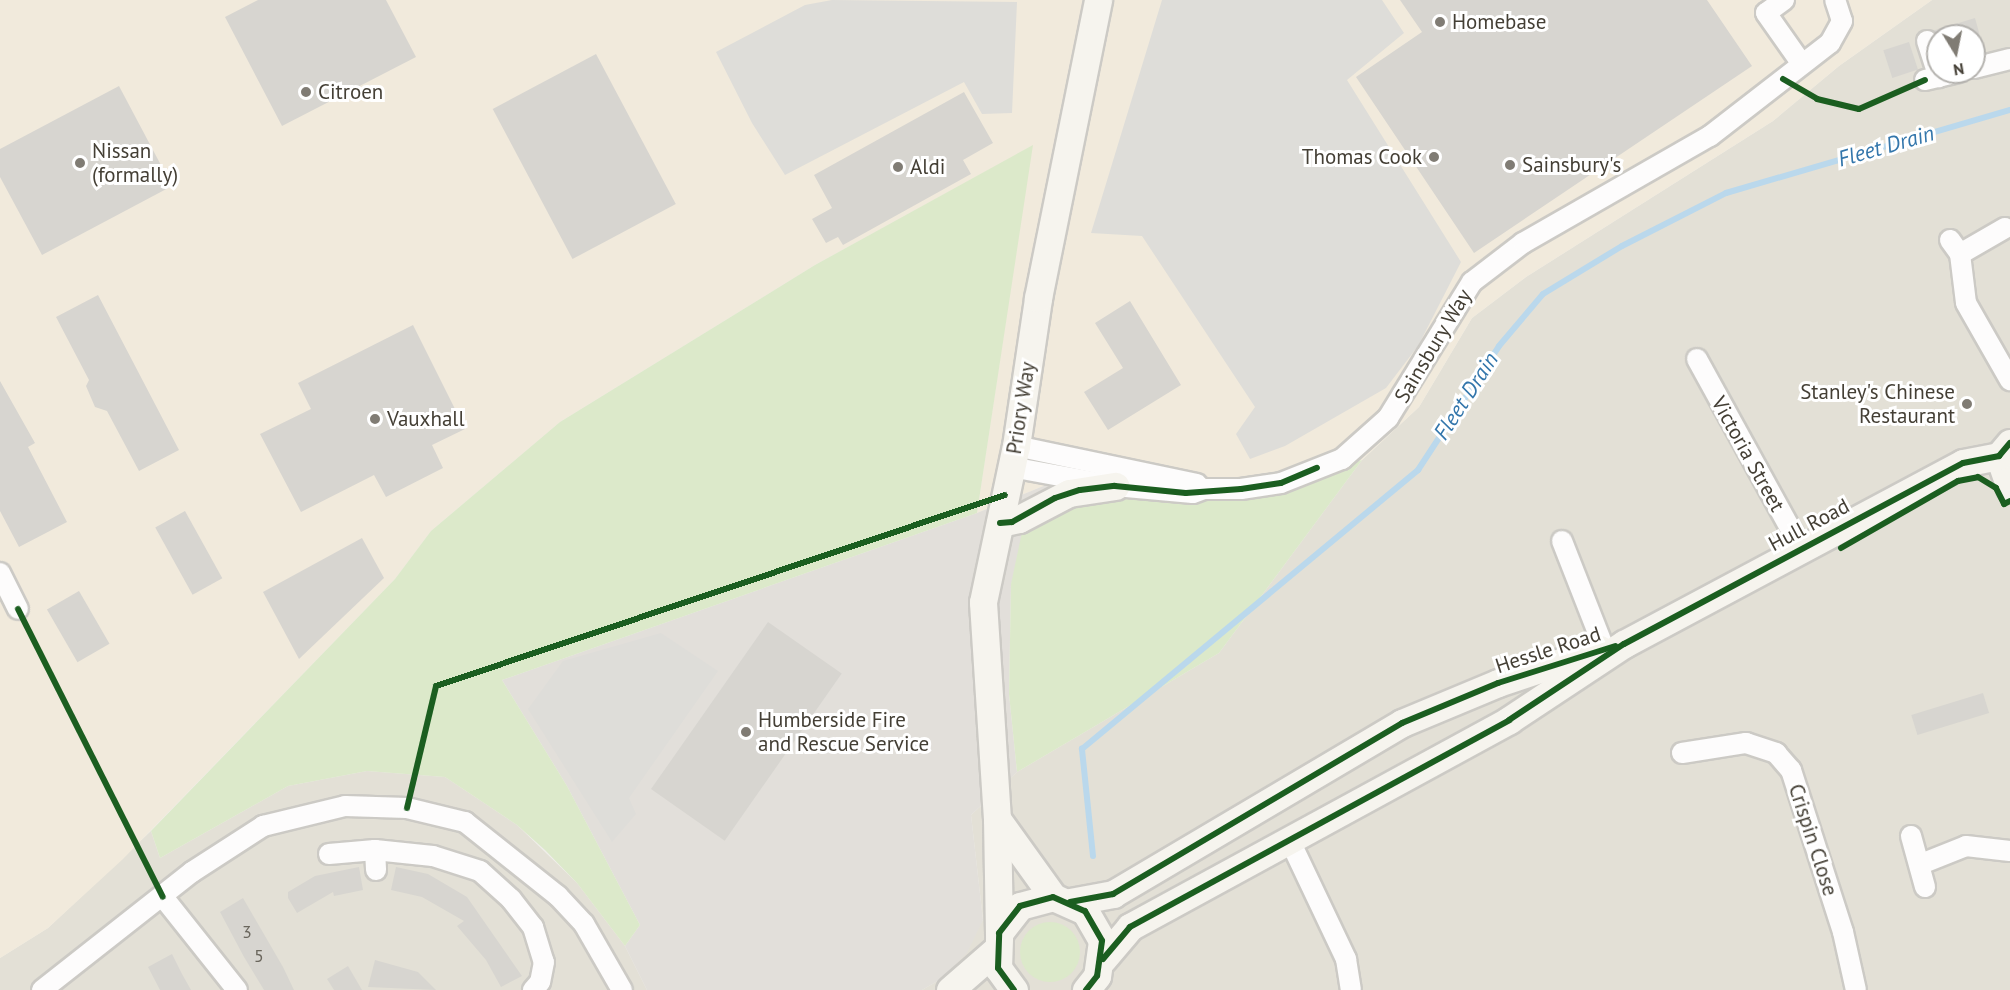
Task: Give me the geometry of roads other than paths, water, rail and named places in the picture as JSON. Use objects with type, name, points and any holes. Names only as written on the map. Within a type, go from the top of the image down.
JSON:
[{"type":"street","name":"Priory Way","points":[[1014,990],[998,968],[997,819],[983,602],[1014,456],[1038,298],[1098,0]]},
{"type":"street","points":[[1784,0],[1766,13],[1802,64]]},
{"type":"street","name":"Sainsbury Way","points":[[1014,456],[1115,486],[1186,493],[1204,489],[1281,483],[1342,459],[1388,418],[1472,282],[1523,243],[1710,136],[1836,37],[1842,21],[1835,0]]},
{"type":"street","points":[[1986,65],[2010,59]]},
{"type":"street","points":[[2005,228],[1955,247],[1966,303],[2010,380]]},
{"type":"street","name":"Victoria Street","points":[[1697,358],[1801,548]]},
{"type":"street","points":[[2005,449],[2010,488]]},
{"type":"street","name":"Hull Road","points":[[1614,646],[1963,463],[2005,449]]},
{"type":"street","name":"Sainsbury Way","points":[[1014,456],[1179,478],[1204,489]]},
{"type":"street","points":[[1000,523],[1019,519],[1069,493],[1115,486]]},
{"type":"street","points":[[1562,541],[1614,646]]},
{"type":"street","points":[[0,573],[18,609]]},
{"type":"street","name":"Hessle Road","points":[[1096,979],[1130,927],[1290,842],[1509,720],[1614,646]]},
{"type":"street","name":"Hessle Road","points":[[997,942],[1020,906],[1113,894],[1402,723],[1498,683],[1614,646]]},
{"type":"street","name":"Crispin Close","points":[[1682,753],[1746,743],[1776,753],[1791,770],[1843,932],[1856,990]]},
{"type":"street","points":[[42,990],[192,872],[263,826],[345,806],[407,808],[465,822],[558,896],[584,924],[622,990]]},
{"type":"street","points":[[997,819],[1062,899],[1085,911],[1096,925],[1096,979]]},
{"type":"street","points":[[1911,836],[1921,864],[1925,887]]},
{"type":"street","points":[[1290,842],[1316,889],[1329,930],[1346,959],[1351,990]]},
{"type":"street","points":[[1921,864],[1966,846],[2010,851]]},
{"type":"street","points":[[375,850],[376,870]]},
{"type":"street","points":[[329,854],[375,850],[433,856],[480,871],[511,899],[533,927],[544,955],[540,982],[533,990]]},
{"type":"street","points":[[163,897],[237,990]]},
{"type":"street","points":[[950,990],[997,942]]},
{"type":"waterway","name":"Fleet Drain","points":[[1093,856],[1082,749],[1418,470],[1499,346],[1543,294],[1622,246],[1726,193],[2010,110]]},
{"type":"place","name":"Homebase","points":[[1440,22]]},
{"type":"place","name":"Citroen","points":[[306,92]]},
{"type":"place","name":"Thomas Cook","points":[[1434,157]]},
{"type":"place","name":"Nissan (formally)","points":[[80,163]]},
{"type":"place","name":"Sainsbury's","points":[[1510,165]]},
{"type":"place","name":"Aldi","points":[[898,167]]},
{"type":"place","name":"Stanley's Chinese Restaurant","points":[[1967,404]]},
{"type":"place","name":"Vauxhall","points":[[375,419]]},
{"type":"place","name":"Humberside Fire and Rescue Service","points":[[746,732]]}]
